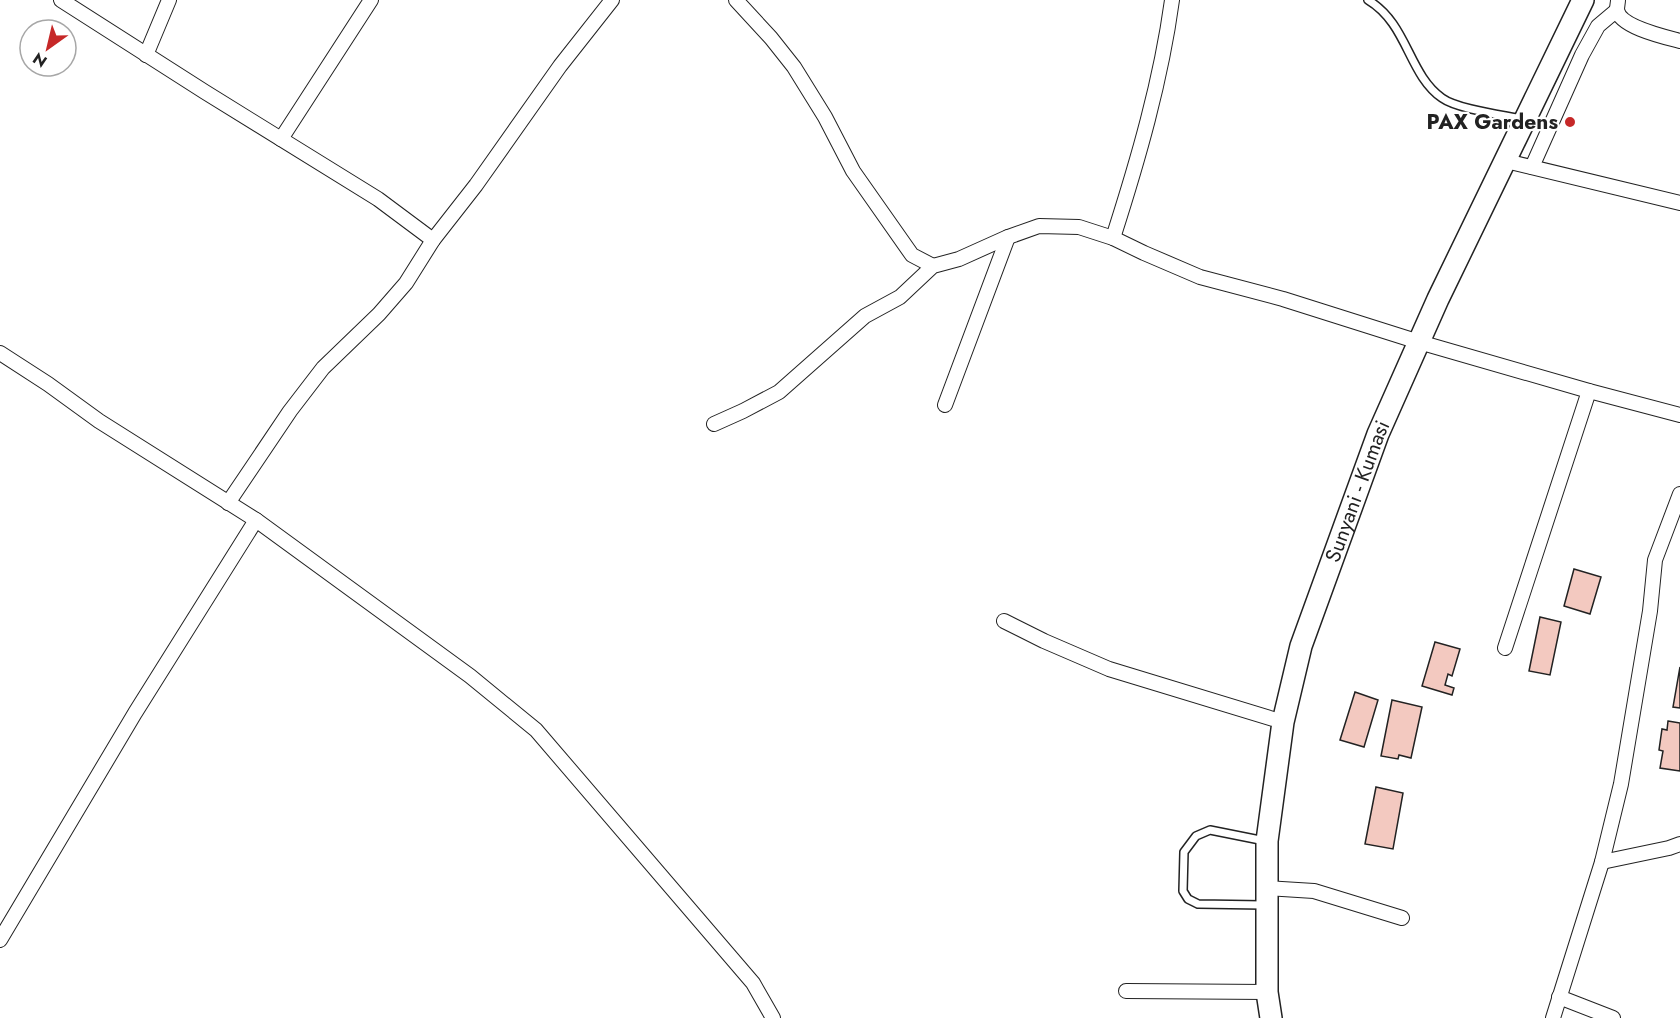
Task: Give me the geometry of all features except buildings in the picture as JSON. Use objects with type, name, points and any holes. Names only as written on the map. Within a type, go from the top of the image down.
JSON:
[{"type":"main road","name":"Sunyani - Kumasi","points":[[1271,1018],[1267,992],[1267,841],[1283,722],[1301,646],[1378,434],[1419,342],[1583,0]]},
{"type":"street","points":[[61,0],[378,199],[434,240]]},
{"type":"street","points":[[146,55],[169,0]]},
{"type":"street","points":[[281,139],[370,0]]},
{"type":"street","points":[[228,503],[290,411],[323,368],[379,314],[406,283],[434,240],[560,66],[612,0]]},
{"type":"street","points":[[736,0],[794,67],[825,117],[853,171],[912,255],[933,266]]},
{"type":"street","points":[[1113,238],[1140,154],[1168,29],[1172,0]]},
{"type":"street","points":[[1532,167],[1582,55],[1598,26],[1618,5],[1622,18],[1634,26],[1680,41]]},
{"type":"street","points":[[1506,161],[1680,203]]},
{"type":"street","points":[[714,424],[779,392],[865,316],[900,297],[933,266],[959,259],[1039,226],[1079,227],[1113,238],[1144,254],[1200,277],[1283,299],[1419,342],[1589,391],[1680,415]]},
{"type":"street","points":[[945,405],[1008,237]]},
{"type":"street","points":[[0,353],[99,421],[256,520],[470,675],[536,730],[753,983],[773,1018]]},
{"type":"street","points":[[1505,648],[1589,391]]},
{"type":"street","points":[[1553,1018],[1602,862],[1621,784],[1650,610],[1654,560],[1680,494]]},
{"type":"street","points":[[0,940],[135,713],[256,520]]},
{"type":"street","points":[[1004,621],[1109,669],[1283,722]]},
{"type":"street","points":[[1602,862],[1680,844]]},
{"type":"street","points":[[1266,897],[1314,891],[1402,918]]},
{"type":"street","points":[[1126,991],[1267,992]]},
{"type":"street","points":[[1559,997],[1613,1018]]},
{"type":"lane","points":[[1368,0],[1378,6],[1394,23],[1424,80],[1442,99],[1463,106],[1525,119]]},
{"type":"lane","points":[[1266,897],[1198,904],[1188,899],[1183,891],[1184,852],[1196,836],[1210,830],[1267,841]]},
{"type":"place","name":"PAX Gardens","points":[[1570,122]]}]
